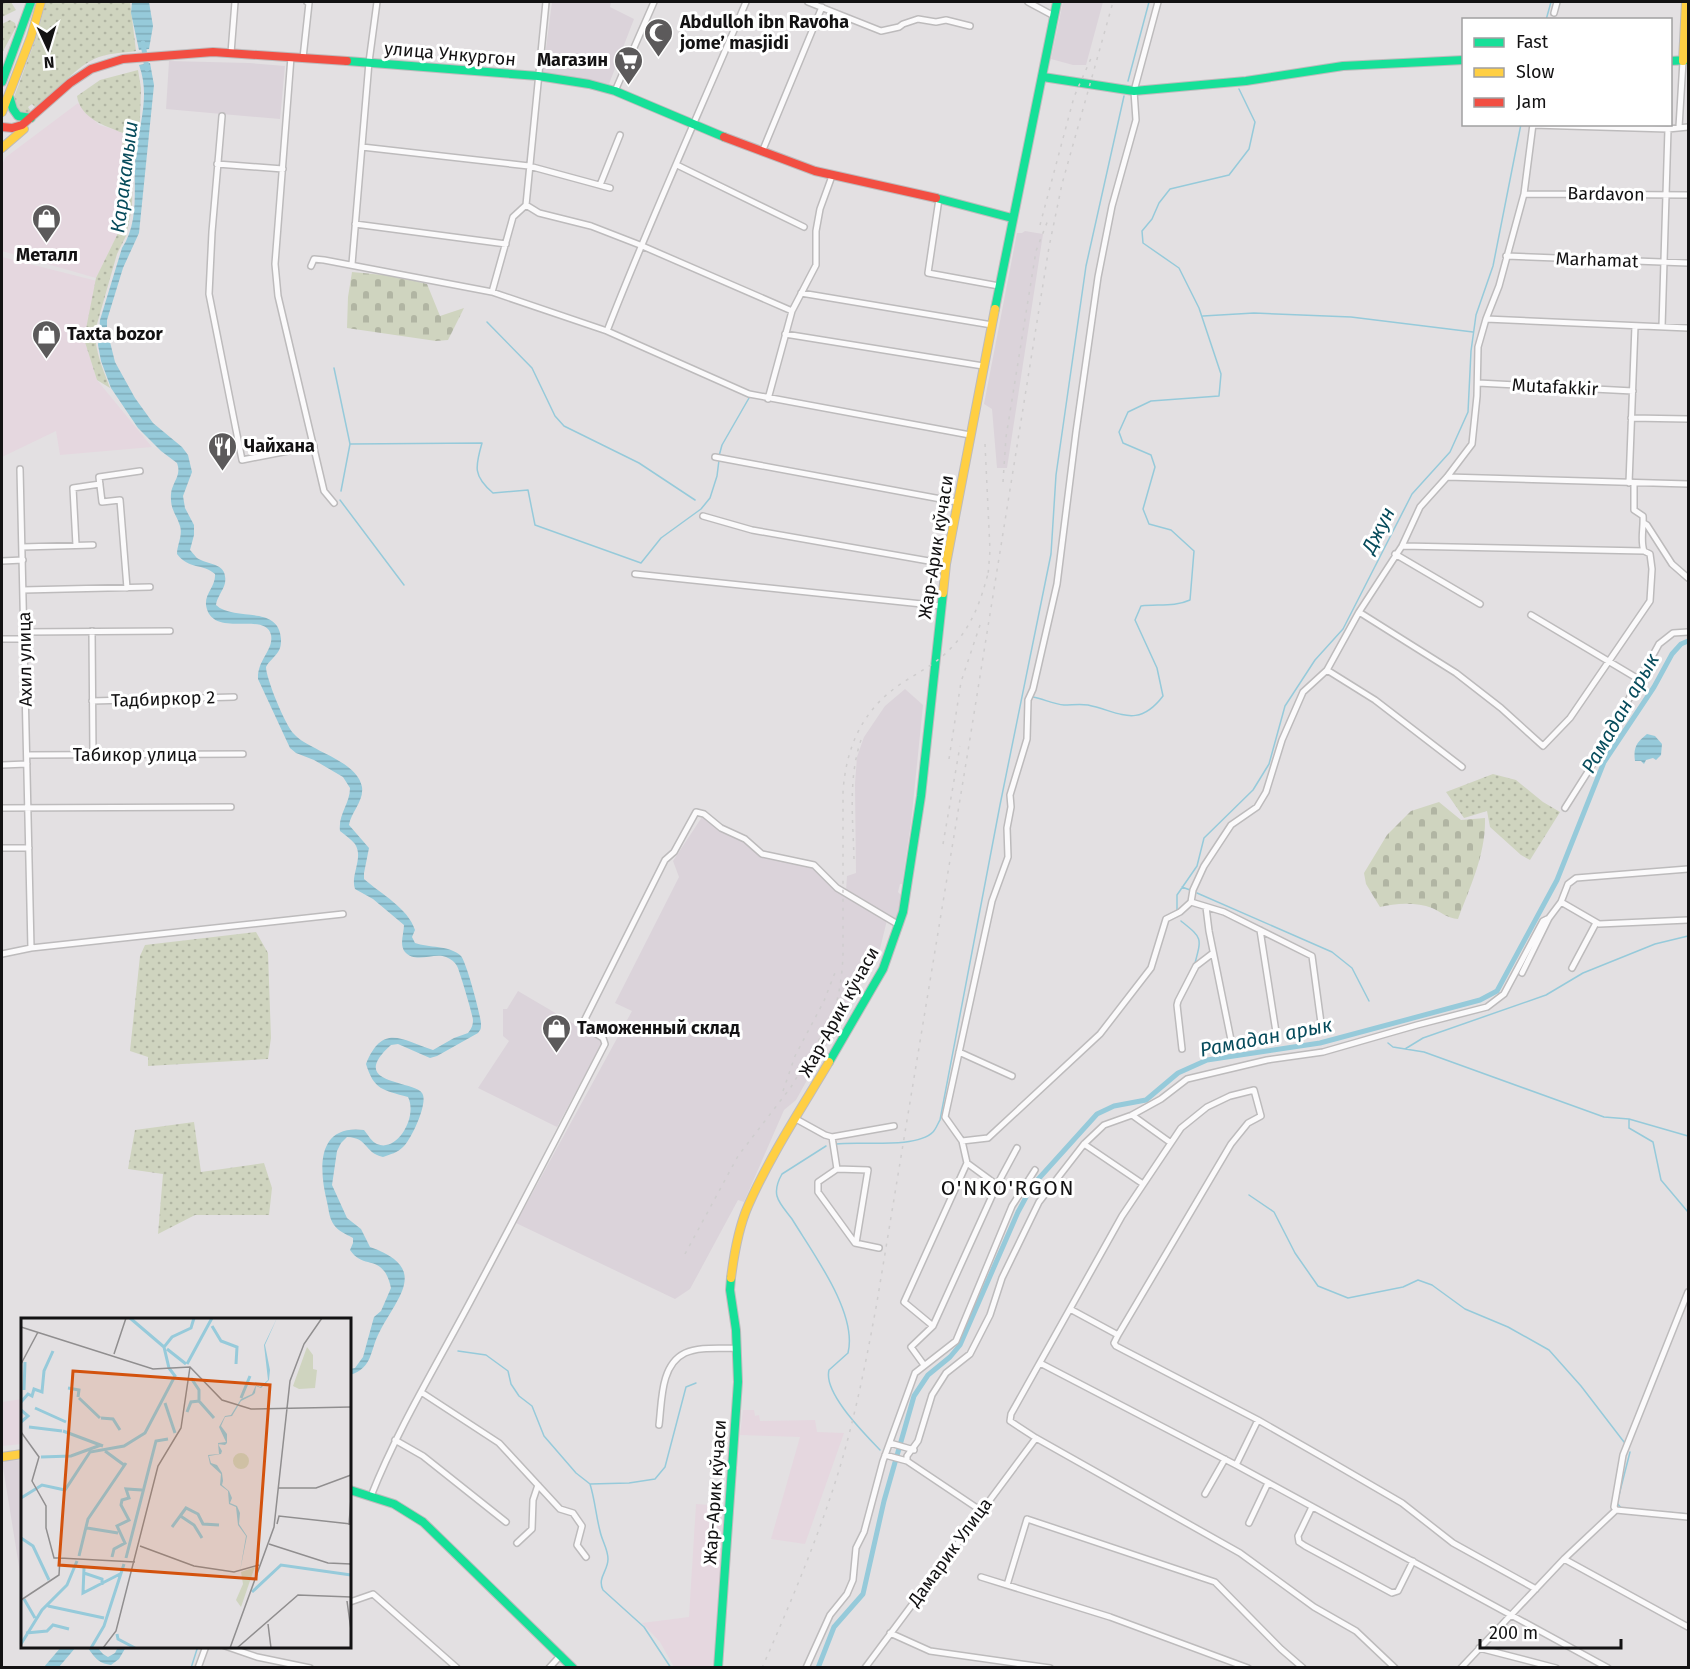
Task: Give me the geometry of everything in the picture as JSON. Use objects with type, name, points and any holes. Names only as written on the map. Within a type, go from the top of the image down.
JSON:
[{"type":"main road","points":[[2,82],[31,2]]},
{"type":"main road","points":[[2,112],[31,37],[41,2]]},
{"type":"main road","name":"Жар-Арик кўчаси","points":[[718,1668],[738,1382],[737,1348],[730,1290],[735,1249],[747,1208],[883,969],[899,925],[911,866],[919,808],[946,564],[1012,218],[1057,2]]},
{"type":"main road","points":[[1686,2],[1686,60]]},
{"type":"main road","points":[[20,33],[31,37]]},
{"type":"main road","name":"улица Ункургон","points":[[132,59],[231,53],[538,76],[589,84],[615,91],[694,126],[832,176],[939,199],[1012,218]]},
{"type":"main road","points":[[2,127],[15,128],[31,118],[84,73],[107,63],[132,59]]},
{"type":"main road","points":[[2,148],[87,75],[109,65],[132,59]]},
{"type":"main road","points":[[1043,77],[1134,91],[1246,81],[1343,66],[1462,60]]},
{"type":"main road","points":[[9,94],[15,113],[22,118],[31,118]]},
{"type":"main road","points":[[2,132],[13,133],[24,129]]},
{"type":"main road","points":[[2,1451],[21,1450]]},
{"type":"main road","points":[[2,1457],[21,1455]]},
{"type":"main road","points":[[351,1490],[400,1507],[423,1522],[573,1668]]},
{"type":"street","points":[[231,53],[234,2]]},
{"type":"street","points":[[303,58],[309,3],[307,2]]},
{"type":"street","points":[[352,264],[369,62],[377,2]]},
{"type":"street","points":[[492,292],[513,217],[526,205],[546,2]]},
{"type":"street","points":[[615,91],[654,2]]},
{"type":"street","points":[[607,331],[640,245],[677,165],[746,2]]},
{"type":"street","points":[[808,2],[881,31],[899,27],[918,18],[936,22],[946,20],[970,26]]},
{"type":"street","points":[[1028,2],[1054,16]]},
{"type":"street","points":[[997,1185],[968,1163],[962,1141],[945,1117],[992,901],[1008,857],[1007,828],[1011,807],[1010,795],[1026,739],[1030,696],[1057,584],[1098,277],[1112,206],[1136,120],[1134,91],[1158,2]]},
{"type":"street","points":[[1554,13],[1557,2]]},
{"type":"street","points":[[762,152],[822,7]]},
{"type":"street","points":[[291,57],[275,264],[278,296],[324,491],[334,503]]},
{"type":"street","points":[[1679,127],[1686,60]]},
{"type":"street","points":[[222,116],[209,294],[242,460],[314,446]]},
{"type":"street","points":[[962,1141],[988,1138],[1100,1034],[1150,968],[1166,919],[1180,912],[1191,902],[1193,890],[1209,858],[1231,825],[1257,807],[1266,792],[1282,740],[1303,692],[1327,670],[1359,612],[1402,546],[1420,507],[1472,444],[1478,384],[1478,346],[1499,286],[1524,194],[1533,126]]},
{"type":"street","points":[[1567,126],[1668,129],[1689,127]]},
{"type":"street","points":[[1662,327],[1668,129]]},
{"type":"street","points":[[600,185],[620,135]]},
{"type":"street","points":[[362,147],[529,166],[610,188]]},
{"type":"street","points":[[217,164],[283,170]]},
{"type":"street","points":[[677,165],[804,227]]},
{"type":"street","points":[[768,399],[792,311],[816,265],[816,231],[820,209],[832,176]]},
{"type":"street","name":"Bardavon","points":[[1524,194],[1689,195]]},
{"type":"street","points":[[939,199],[928,273],[999,286]]},
{"type":"street","points":[[526,205],[539,213],[591,226],[640,245],[792,311]]},
{"type":"street","points":[[355,224],[506,244]]},
{"type":"street","name":"Marhamat","points":[[1506,256],[1689,263]]},
{"type":"street","points":[[311,266],[314,259],[352,264],[492,292],[607,331],[749,394],[970,435]]},
{"type":"street","points":[[801,293],[992,325]]},
{"type":"street","points":[[1486,319],[1689,328]]},
{"type":"street","points":[[1635,326],[1631,483],[1634,510],[1643,516],[1641,545],[1644,551]]},
{"type":"street","points":[[785,334],[983,366]]},
{"type":"street","name":"Mutafakkir","points":[[1478,384],[1633,391]]},
{"type":"street","points":[[1631,418],[1689,419]]},
{"type":"street","points":[[716,457],[957,502]]},
{"type":"street","name":"Ахил улица","points":[[20,469],[31,948]]},
{"type":"street","points":[[127,588],[120,500],[102,502],[99,477],[140,471]]},
{"type":"street","points":[[1447,477],[1689,484]]},
{"type":"street","points":[[76,546],[73,488],[100,484]]},
{"type":"street","points":[[703,516],[752,530],[946,564]]},
{"type":"street","points":[[1644,523],[1672,564],[1689,578]]},
{"type":"street","points":[[22,547],[93,545]]},
{"type":"street","points":[[1359,612],[1456,672],[1543,746],[1570,718],[1650,601],[1652,569],[1650,554],[1644,551],[1402,546]]},
{"type":"street","points":[[1395,554],[1480,604]]},
{"type":"street","points":[[2,561],[23,560]]},
{"type":"street","points":[[635,574],[941,606]]},
{"type":"street","points":[[23,590],[150,587]]},
{"type":"street","points":[[1531,615],[1640,680]]},
{"type":"street","points":[[92,631],[93,755]]},
{"type":"street","points":[[2,639],[24,635],[92,631],[170,631]]},
{"type":"street","points":[[1565,808],[1596,759],[1659,645],[1673,633],[1689,632]]},
{"type":"street","points":[[1327,670],[1375,700],[1462,767]]},
{"type":"street","name":"Тадбиркор 2","points":[[92,701],[234,697]]},
{"type":"street","name":"Табикор улица","points":[[27,755],[243,754]]},
{"type":"street","points":[[2,765],[27,764]]},
{"type":"street","points":[[2,808],[231,807]]},
{"type":"street","points":[[371,1496],[396,1440],[524,1202],[605,1044],[603,1038],[582,1025],[665,860],[674,852],[696,812],[704,814],[721,828],[745,839],[762,854],[814,865],[837,888],[899,925]]},
{"type":"street","points":[[2,848],[29,848]]},
{"type":"street","points":[[1522,973],[1549,918],[1561,902],[1568,884],[1576,878],[1689,869]]},
{"type":"street","points":[[1191,902],[1224,912],[1312,956],[1321,1023]]},
{"type":"street","points":[[1561,902],[1599,924],[1689,920]]},
{"type":"street","points":[[1206,907],[1231,1040]]},
{"type":"street","points":[[2,954],[31,948],[343,914]]},
{"type":"street","points":[[907,1461],[907,1456],[914,1450],[932,1395],[946,1373],[970,1354],[990,1315],[1002,1278],[1039,1202],[1084,1144],[1104,1125],[1132,1115],[1161,1099],[1187,1079],[1267,1060],[1323,1052],[1487,1007],[1504,994],[1543,921],[1549,918]]},
{"type":"street","points":[[1572,968],[1596,923]]},
{"type":"street","points":[[1260,930],[1276,1032]]},
{"type":"street","points":[[1182,1049],[1178,1001],[1196,966],[1213,953]]},
{"type":"street","points":[[959,1052],[1012,1076]]},
{"type":"street","points":[[1395,1668],[1356,1631],[1314,1607],[1240,1553],[1036,1438],[1010,1421],[1011,1414],[1122,1215],[1181,1128],[1207,1107],[1230,1096],[1252,1090],[1255,1092],[1261,1116],[1248,1123],[1235,1138],[1118,1335],[1114,1343],[1116,1346],[1258,1420],[1402,1503],[1453,1543],[1536,1589]]},
{"type":"street","points":[[1132,1115],[1171,1143]]},
{"type":"street","points":[[796,1119],[825,1136],[832,1137],[894,1126]]},
{"type":"street","points":[[832,1137],[837,1169]]},
{"type":"street","points":[[1084,1144],[1143,1184]]},
{"type":"street","points":[[924,1365],[910,1347],[933,1326],[997,1185],[1017,1148]]},
{"type":"street","points":[[933,1326],[904,1302],[968,1163]]},
{"type":"street","points":[[855,1243],[868,1170],[837,1169],[818,1182],[818,1192],[855,1243],[879,1248]]},
{"type":"street","points":[[806,1668],[830,1615],[847,1594],[853,1580],[856,1548],[864,1532],[885,1455],[915,1372],[956,1341],[1012,1206],[1035,1170]]},
{"type":"street","points":[[1616,1510],[1614,1508],[1623,1455],[1689,1292]]},
{"type":"street","points":[[1070,1309],[1118,1335]]},
{"type":"street","points":[[659,1425],[665,1378],[672,1365],[684,1353],[703,1349],[737,1348]]},
{"type":"street","points":[[1040,1363],[1236,1465],[1608,1668]]},
{"type":"street","points":[[421,1392],[499,1443],[560,1509],[573,1513],[582,1526],[577,1545],[586,1557]]},
{"type":"street","points":[[1236,1465],[1258,1420]]},
{"type":"street","name":"Дамарик Улица","points":[[865,1668],[980,1510],[1036,1438]]},
{"type":"street","points":[[396,1440],[423,1456],[506,1522]]},
{"type":"street","points":[[890,1443],[914,1450]]},
{"type":"street","points":[[885,1455],[907,1461],[980,1510]]},
{"type":"street","points":[[1205,1494],[1225,1460]]},
{"type":"street","points":[[1249,1522],[1268,1483]]},
{"type":"street","points":[[517,1543],[532,1529],[533,1500],[538,1485]]},
{"type":"street","points":[[1312,1507],[1298,1536],[1299,1542],[1334,1562],[1392,1593],[1398,1591],[1413,1561]]},
{"type":"street","points":[[1461,1668],[1564,1559],[1616,1510],[1689,1517]]},
{"type":"street","points":[[1007,1585],[1027,1520],[1215,1582],[1303,1668]]},
{"type":"street","points":[[1564,1559],[1689,1627]]},
{"type":"street","points":[[981,1577],[1110,1617],[1248,1668]]},
{"type":"street","points":[[351,1602],[373,1594],[457,1668]]},
{"type":"street","points":[[890,1633],[930,1652],[1050,1668]]},
{"type":"street","points":[[198,1668],[206,1648]]},
{"type":"street","points":[[228,1648],[256,1657],[310,1668]]},
{"type":"street","points":[[1479,1648],[1556,1668]]},
{"type":"street","points":[[549,1668],[561,1655]]},
{"type":"shaded area","points":[[552,2],[611,2],[610,7],[634,19],[609,84],[543,72]]},
{"type":"shaded area","points":[[1063,2],[1103,2],[1086,65],[1073,65],[1051,59]]},
{"type":"shaded area","points":[[169,61],[285,66],[280,119],[166,109]]},
{"type":"shaded area","points":[[78,103],[99,125],[123,132],[119,231],[96,278],[2,251],[2,164],[6,157]]},
{"type":"shaded area","points":[[1025,231],[1043,234],[1007,468],[997,468],[992,409],[984,404],[1017,233]]},
{"type":"shaded area","name":"Taxta bozor","points":[[2,257],[97,281],[84,339],[97,380],[152,447],[60,455],[56,431],[2,457]]},
{"type":"shaded area","points":[[905,689],[923,705],[911,823],[902,884],[898,892],[902,896],[896,919],[846,891],[847,876],[856,873],[857,757],[864,737],[885,706]]},
{"type":"shaded area","points":[[702,817],[719,829],[744,840],[761,854],[815,867],[837,891],[887,920],[880,949],[796,1100],[784,1110],[744,1202],[738,1200],[690,1289],[675,1299],[516,1223],[632,1011],[615,1003],[679,877],[673,861]]},
{"type":"shaded area","points":[[518,991],[603,1041],[557,1127],[478,1088],[509,1041],[503,1036],[503,1009],[507,1009]]},
{"type":"shaded area","points":[[21,1399],[21,1444],[2,1446],[2,1402]]},
{"type":"shaded area","points":[[743,1410],[754,1410],[755,1416],[759,1415],[760,1421],[815,1420],[817,1432],[844,1433],[805,1544],[771,1539],[800,1437],[740,1435]]},
{"type":"shaded area","points":[[21,1460],[21,1579],[2,1461]]},
{"type":"shaded area","points":[[696,1504],[725,1506],[716,1667],[674,1667],[660,1642],[642,1623],[689,1617]]},
{"type":"green space","points":[[2,2],[11,2],[16,10],[2,17]]},
{"type":"green space","points":[[46,2],[130,2],[136,51],[94,59],[71,75],[37,109],[32,104],[28,107],[32,113],[27,115],[20,113],[13,100],[36,38]]},
{"type":"green space","points":[[10,20],[15,23],[16,27],[2,53],[2,24]]},
{"type":"green space","points":[[138,70],[141,88],[140,120],[133,149],[132,208],[126,236],[117,254],[95,331],[98,353],[110,388],[97,380],[84,339],[96,278],[119,231],[123,133],[88,116],[79,104],[77,96],[100,80]]},
{"type":"green space","points":[[352,272],[394,276],[427,284],[440,316],[464,308],[448,340],[436,341],[347,328]]},
{"type":"green space","points":[[1493,774],[1516,780],[1543,802],[1560,812],[1530,860],[1521,855],[1490,827],[1487,811],[1464,818],[1446,792]]},
{"type":"green space","points":[[1439,802],[1461,820],[1485,818],[1480,857],[1458,919],[1420,905],[1399,904],[1380,907],[1366,884],[1364,873],[1387,835],[1411,811]]},
{"type":"green space","points":[[256,932],[268,953],[271,1038],[268,1059],[148,1066],[148,1057],[130,1051],[140,956],[145,945]]},
{"type":"green space","points":[[194,1122],[201,1172],[264,1163],[272,1188],[269,1215],[195,1215],[158,1234],[163,1174],[128,1169],[135,1130]]},
{"type":"water","points":[[132,2],[149,2],[153,26],[149,49],[139,50],[131,13]]},
{"type":"water","points":[[150,63],[154,85],[139,233],[123,268],[107,320],[107,330],[115,362],[135,398],[153,423],[182,447],[188,455],[192,472],[183,496],[185,508],[194,525],[190,550],[197,558],[224,571],[225,583],[216,605],[233,613],[264,617],[273,621],[281,639],[280,647],[266,667],[272,691],[290,729],[301,740],[342,763],[358,778],[362,792],[349,825],[369,848],[364,879],[406,915],[415,930],[412,937],[415,943],[445,948],[461,956],[470,978],[480,1019],[481,1028],[478,1033],[437,1056],[430,1058],[398,1044],[391,1045],[379,1058],[376,1068],[379,1074],[417,1089],[424,1098],[418,1121],[403,1147],[383,1157],[372,1152],[363,1142],[347,1137],[337,1151],[332,1185],[347,1218],[361,1229],[370,1247],[388,1255],[399,1264],[404,1273],[401,1294],[380,1331],[370,1358],[363,1368],[351,1375],[351,1369],[355,1368],[363,1357],[374,1317],[381,1311],[391,1288],[383,1270],[355,1256],[350,1250],[353,1238],[338,1229],[332,1222],[324,1189],[324,1151],[329,1141],[337,1134],[348,1130],[364,1130],[375,1143],[384,1145],[392,1143],[404,1131],[410,1114],[408,1097],[381,1088],[372,1079],[366,1064],[379,1043],[387,1039],[403,1039],[433,1050],[468,1033],[473,1020],[455,963],[441,956],[420,958],[409,955],[402,946],[404,925],[373,899],[355,889],[357,849],[355,844],[340,831],[350,788],[343,777],[290,748],[258,679],[260,666],[270,646],[271,635],[267,628],[259,625],[218,621],[210,615],[206,601],[215,574],[206,568],[186,562],[177,554],[181,529],[172,508],[171,499],[178,475],[177,463],[138,428],[111,388],[101,361],[98,345],[100,320],[134,214],[136,152],[144,98],[139,65]]},
{"type":"water","points":[[1647,734],[1655,736],[1662,744],[1661,755],[1656,760],[1653,758],[1646,760],[1644,764],[1641,761],[1635,761],[1635,748]]},
{"type":"water","points":[[60,1648],[75,1648],[59,1667],[44,1667]]},
{"type":"water","points":[[88,1648],[98,1648],[108,1657],[115,1653],[118,1648],[125,1648],[119,1659],[111,1665],[94,1657]]},
{"type":"waterway","points":[[1128,81],[1149,2]]},
{"type":"waterway","name":"Джун","points":[[1547,18],[1551,2]]},
{"type":"waterway","name":"Каракамыш","points":[[143,43],[147,69]]},
{"type":"waterway","points":[[1033,697],[1064,705],[1088,705],[1128,716],[1145,712],[1163,696],[1157,668],[1135,620],[1141,606],[1190,600],[1194,551],[1171,530],[1149,524],[1143,509],[1155,467],[1151,455],[1123,443],[1119,432],[1128,412],[1151,401],[1219,396],[1221,374],[1199,308],[1179,268],[1143,243],[1142,231],[1170,189],[1229,175],[1249,149],[1255,122],[1239,89]]},
{"type":"waterway","points":[[836,1144],[914,1141],[933,1132],[940,1120],[1051,554],[1056,475],[1086,266],[1124,96]]},
{"type":"waterway","name":"Джун","points":[[1177,912],[1177,895],[1197,866],[1204,838],[1253,790],[1269,764],[1285,706],[1315,660],[1343,629],[1412,494],[1450,452],[1468,412],[1471,351],[1476,315],[1493,266],[1521,126]]},
{"type":"waterway","points":[[1203,316],[1254,313],[1351,317],[1473,332]]},
{"type":"waterway","points":[[487,322],[532,368],[555,416],[564,426],[639,463],[695,500]]},
{"type":"waterway","points":[[334,368],[350,444],[341,491]]},
{"type":"waterway","points":[[719,456],[722,445],[749,398]]},
{"type":"waterway","points":[[350,444],[482,443],[477,465],[482,481],[493,493],[528,490],[535,525],[641,563],[661,538],[701,509],[710,498],[719,460]]},
{"type":"waterway","points":[[340,500],[404,585]]},
{"type":"waterway","name":"Рамадан арык","points":[[818,1668],[834,1627],[863,1594],[884,1501],[914,1396],[928,1375],[950,1357],[960,1345],[1018,1212],[1032,1186],[1097,1114],[1114,1106],[1146,1100],[1178,1073],[1207,1060],[1320,1043],[1480,1000],[1497,991],[1557,880],[1604,762],[1654,687],[1672,654],[1681,644],[1688,641]]},
{"type":"waterway","name":"Джун","points":[[1182,887],[1190,890]]},
{"type":"waterway","points":[[1197,893],[1332,952],[1352,968],[1369,1001]]},
{"type":"waterway","name":"Джун","points":[[1181,921],[1199,939],[1195,963]]},
{"type":"waterway","points":[[1405,1049],[1423,1038],[1546,995],[1583,973],[1655,944],[1688,936]]},
{"type":"waterway","points":[[1388,1043],[1393,1047],[1424,1052],[1604,1117],[1629,1119],[1688,1136]]},
{"type":"waterway","points":[[1629,1120],[1629,1128],[1653,1142],[1661,1180],[1688,1212]]},
{"type":"waterway","points":[[826,1146],[782,1174],[777,1185],[777,1196],[821,1265],[840,1302],[846,1320],[849,1337],[848,1353],[829,1370],[832,1390],[847,1413],[880,1450]]},
{"type":"waterway","points":[[1249,1195],[1274,1212],[1295,1253],[1318,1286],[1348,1298],[1403,1287],[1418,1280],[1432,1285]]},
{"type":"waterway","points":[[1432,1285],[1465,1309],[1508,1327],[1549,1350],[1581,1386],[1624,1442]]},
{"type":"waterway","points":[[458,1351],[486,1355],[508,1371],[511,1384],[519,1396],[532,1406],[544,1436],[576,1473],[590,1484],[629,1483],[655,1479],[665,1467],[686,1387],[696,1383]]},
{"type":"waterway","points":[[1621,1508],[1617,1503],[1630,1452]]},
{"type":"waterway","points":[[590,1484],[600,1531],[608,1555],[601,1586],[644,1627],[671,1668]]},
{"type":"waterway","points":[[1665,1512],[1688,1514]]},
{"type":"waterway","points":[[191,1668],[197,1648]]},
{"type":"railway","points":[[762,1668],[814,1544],[846,1447],[861,1385],[877,1302],[1049,247],[1062,184],[1113,2]]},
{"type":"railway","points":[[1040,225],[1074,97],[1092,56]]},
{"type":"railway","points":[[1003,482],[1006,437],[1036,251],[1048,220]]},
{"type":"railway","points":[[985,444],[990,550],[988,576]]},
{"type":"railway","points":[[685,1254],[738,1156],[791,1087],[830,1021],[836,1005],[843,955],[843,792],[848,759],[859,730],[888,693],[940,658],[959,639],[975,612],[989,570]]},
{"type":"railway","points":[[949,759],[961,682],[981,622]]},
{"type":"railway","points":[[854,859],[853,784],[861,740]]},
{"type":"railway","points":[[943,844],[960,746]]},
{"type":"railway","points":[[783,1091],[795,1056],[824,1001],[836,970]]},
{"type":"traffic: fast","points":[[2,82],[31,2]]},
{"type":"traffic: fast","points":[[995,309],[1057,2]]},
{"type":"traffic: fast","points":[[1043,77],[1134,91],[1246,81],[1343,66],[1462,60]]},
{"type":"traffic: fast","points":[[1672,61],[1687,60]]},
{"type":"traffic: fast","points":[[347,61],[538,76],[589,84],[615,91],[724,137]]},
{"type":"traffic: fast","points":[[9,96],[18,116],[31,118]]},
{"type":"traffic: fast","points":[[936,198],[1012,218]]},
{"type":"traffic: fast","points":[[829,1062],[883,969],[903,912],[921,796],[943,593]]},
{"type":"traffic: fast","points":[[718,1668],[738,1382],[736,1330],[730,1290],[731,1278]]},
{"type":"traffic: fast","points":[[351,1490],[394,1504],[423,1522],[573,1668]]},
{"type":"traffic: slow","points":[[2,112],[31,37],[41,2]]},
{"type":"traffic: slow","points":[[1683,61],[1686,2]]},
{"type":"traffic: slow","points":[[2,148],[24,129]]},
{"type":"traffic: slow","points":[[943,593],[946,564],[995,309]]},
{"type":"traffic: slow","points":[[731,1278],[737,1242],[748,1206],[776,1151],[829,1062]]},
{"type":"traffic: slow","points":[[2,1457],[21,1454]]},
{"type":"traffic: jam","points":[[2,127],[12,128],[22,125],[70,83],[91,69],[123,59],[213,52],[347,61]]},
{"type":"traffic: jam","points":[[724,137],[815,171],[936,198]]},
{"type":"place","name":"Abdulloh ibn Ravoha jome’ masjidi","points":[[659,58]]},
{"type":"place","name":"Магазин","points":[[629,86]]},
{"type":"place","name":"Металл","points":[[47,244]]},
{"type":"place","name":"Taxta bozor","points":[[46,360]]},
{"type":"place","name":"Чайхана","points":[[223,472]]},
{"type":"place","name":"Таможенный склад","points":[[556,1054]]},
{"type":"district","name":"O'NKO'RGON","points":[[1008,1188]]}]
